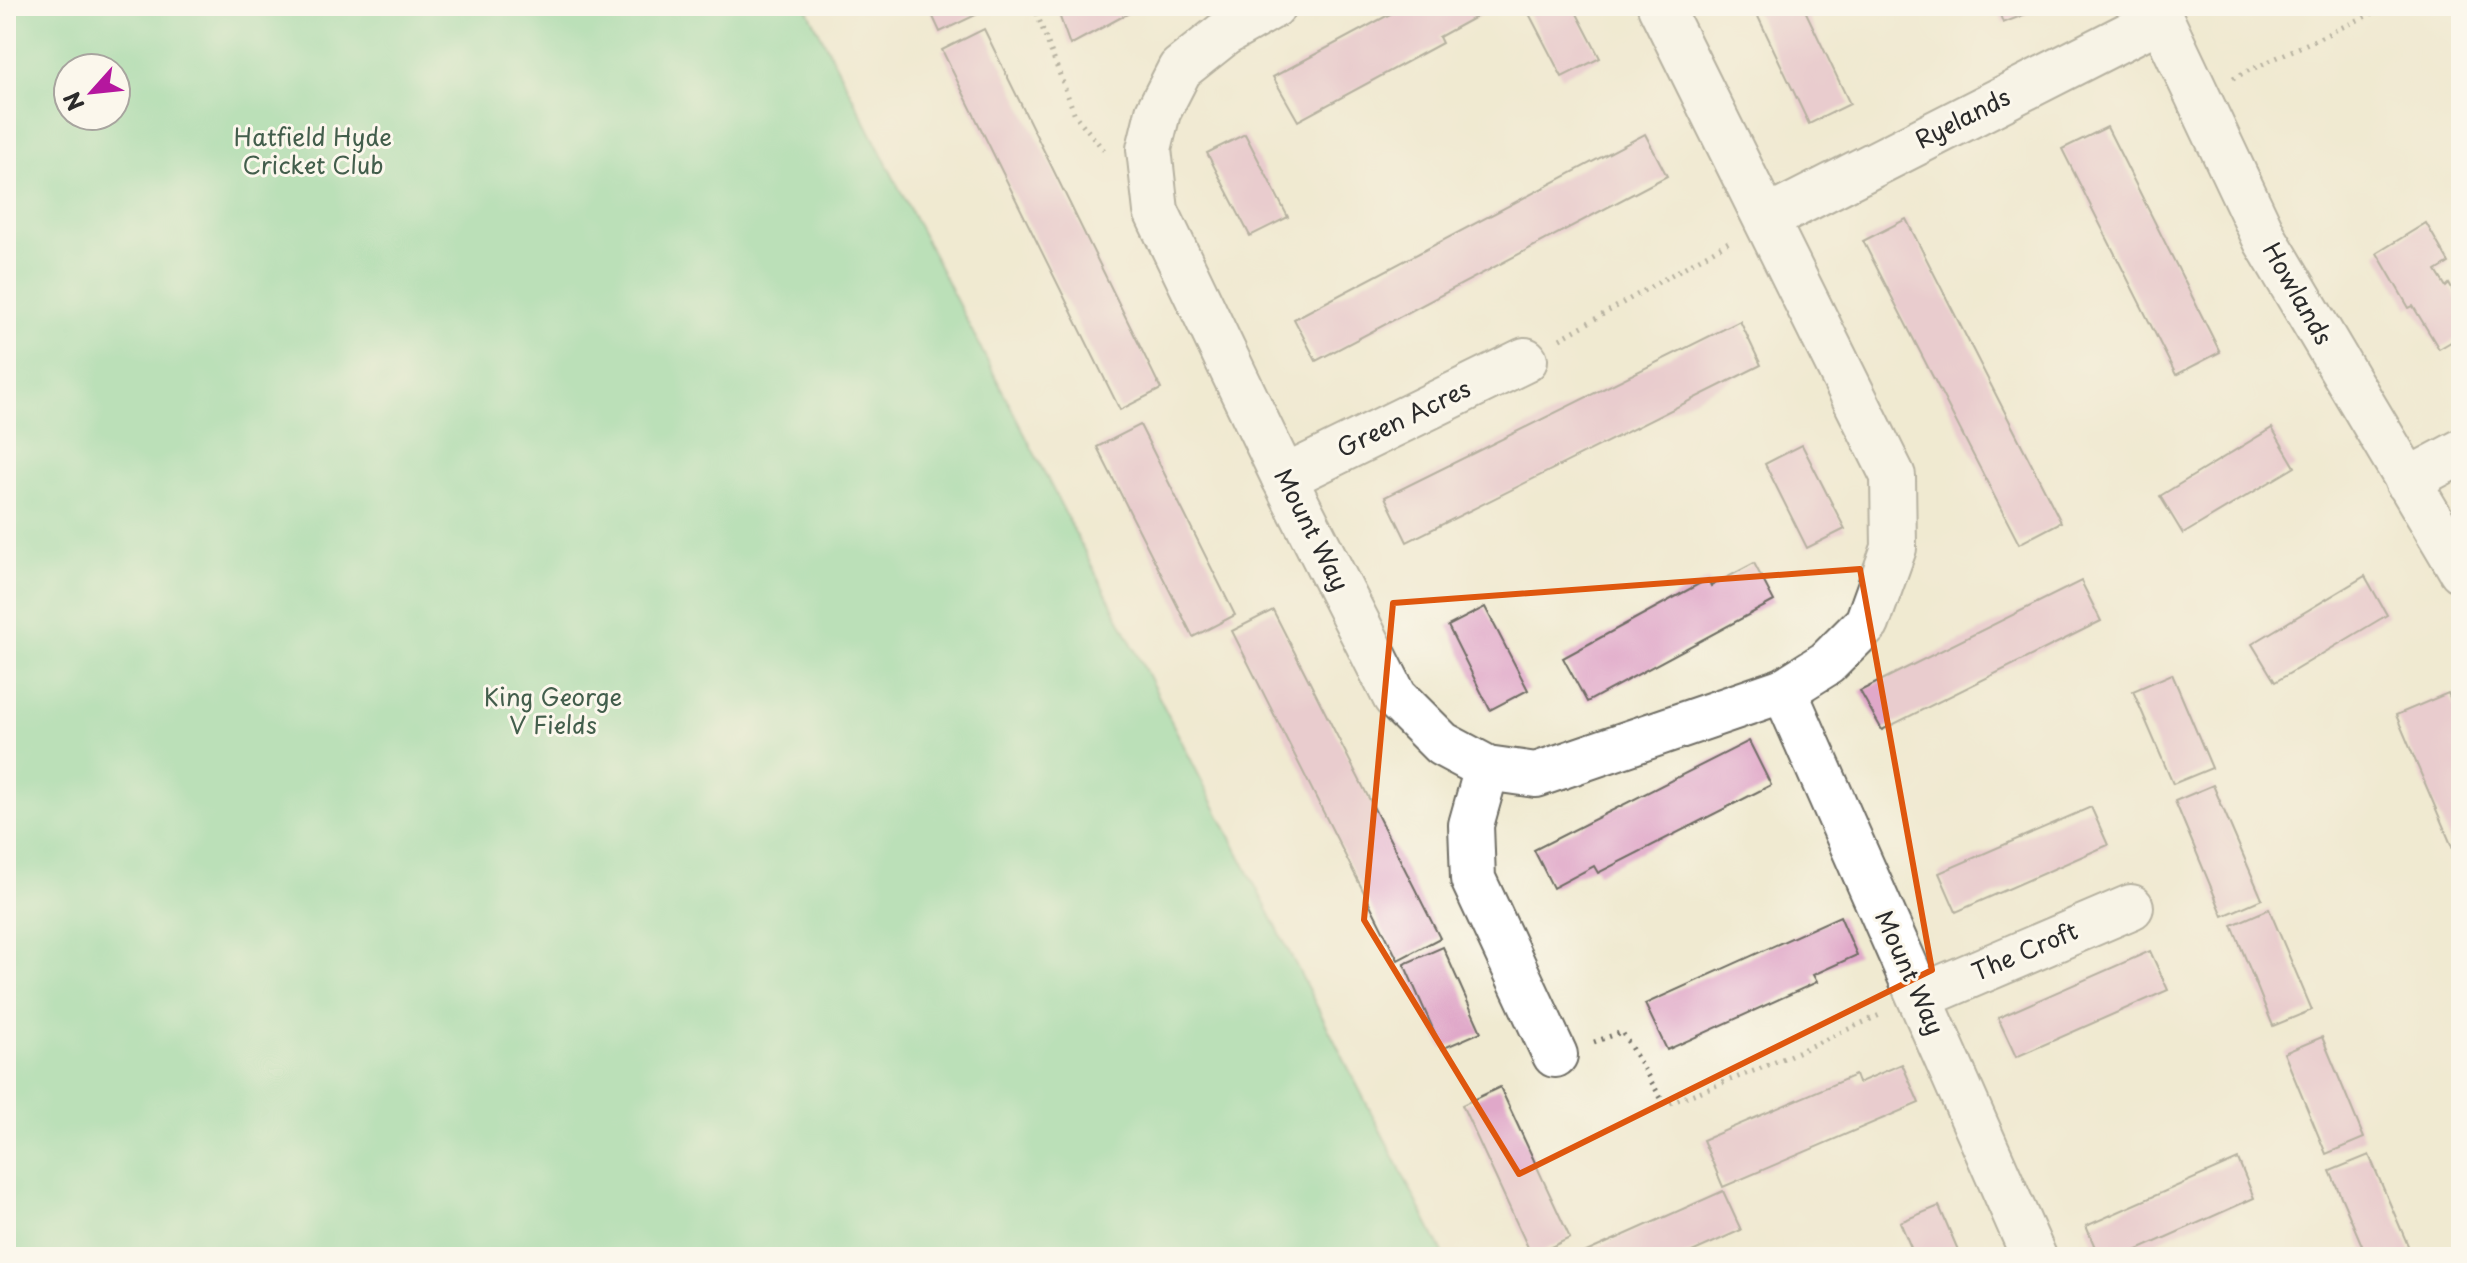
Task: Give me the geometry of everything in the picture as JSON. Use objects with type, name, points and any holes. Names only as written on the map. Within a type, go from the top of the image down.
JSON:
[{"type":"street","name":"Mount Way","points":[[1273,6],[1224,34],[1180,69],[1158,112],[1149,149],[1156,211],[1284,478],[1395,697],[1442,744],[1487,768],[1536,775],[1784,690],[1827,663],[1867,623],[1894,548],[1893,476],[1660,6]]},
{"type":"street","name":"Ryelands","points":[[1767,219],[2158,12]]},
{"type":"street","name":"Howlands","points":[[2158,12],[2266,241],[2461,570]]},
{"type":"street","name":"Green Acres","points":[[1284,478],[1525,360]]},
{"type":"street","points":[[2407,481],[2461,452]]},
{"type":"street","name":"Mount Way","points":[[1784,690],[2034,1257]]},
{"type":"street","points":[[1487,768],[1471,825],[1473,879],[1555,1055]]},
{"type":"street","name":"The Croft","points":[[1920,997],[2131,907]]},
{"type":"path","points":[[1034,6],[1075,115],[1156,211]]},
{"type":"path","points":[[2196,95],[2388,6]]},
{"type":"path","points":[[1525,360],[1767,219]]},
{"type":"path","points":[[1555,1055],[1622,1032],[1665,1105],[1764,1067],[1920,997]]},
{"type":"highlighted area","points":[[1860,569],[1932,970],[1519,1174],[1364,920],[1393,603]]},
{"type":"green space","name":"King George V Fields","points":[[6,6],[806,6],[1445,1257],[6,1257]]},
{"type":"building","points":[[928,6],[982,6],[984,11],[940,32]]},
{"type":"building","points":[[1056,6],[1142,6],[1070,45]]},
{"type":"building","points":[[1405,6],[1477,6],[1481,14],[1439,37],[1442,43],[1298,121],[1273,77]]},
{"type":"building","points":[[1525,6],[1573,6],[1600,58],[1562,77]]},
{"type":"building","points":[[1753,6],[1803,6],[1850,104],[1809,124]]},
{"type":"building","points":[[1997,6],[2047,6],[2003,23]]},
{"type":"building","points":[[984,29],[1161,389],[1120,410],[942,50]]},
{"type":"building","points":[[2107,127],[2220,352],[2176,375],[2062,149]]},
{"type":"building","points":[[1245,134],[1288,217],[1250,236],[1207,153]]},
{"type":"building","points":[[1645,134],[1667,176],[1316,361],[1294,319]]},
{"type":"building","points":[[1906,219],[2061,522],[2019,544],[1863,241]]},
{"type":"building","points":[[2426,223],[2449,263],[2436,271],[2446,287],[2449,284],[2461,305],[2461,336],[2439,349],[2413,306],[2409,308],[2377,253]]},
{"type":"building","points":[[1740,321],[1761,365],[1407,542],[1385,497]]},
{"type":"building","points":[[1140,425],[1235,615],[1193,637],[1097,447]]},
{"type":"building","points":[[2272,428],[2295,467],[2183,534],[2160,496]]},
{"type":"building","points":[[1802,445],[1845,529],[1807,548],[1765,464]]},
{"type":"building","points":[[1754,563],[1774,601],[1587,702],[1563,658],[1708,579],[1711,586]]},
{"type":"building","points":[[2365,576],[2387,615],[2275,682],[2252,644]]},
{"type":"building","points":[[2081,581],[2101,621],[1882,730],[1860,691]]},
{"type":"building","points":[[1485,607],[1528,690],[1490,710],[1448,626]]},
{"type":"building","points":[[1273,610],[1440,938],[1398,960],[1232,631]]},
{"type":"building","points":[[2172,674],[2212,768],[2173,784],[2133,691]]},
{"type":"building","points":[[2448,693],[2461,722],[2461,868],[2396,715]]},
{"type":"building","points":[[1749,741],[1771,785],[1598,873],[1594,866],[1553,888],[1534,850]]},
{"type":"building","points":[[2213,785],[2262,899],[2223,916],[2175,801]]},
{"type":"building","points":[[2091,807],[2108,845],[1956,912],[1939,873]]},
{"type":"building","points":[[2269,909],[2312,1010],[2273,1026],[2232,925]]},
{"type":"building","points":[[1840,916],[1857,955],[1813,975],[1817,982],[1667,1050],[1645,1004]]},
{"type":"building","points":[[1443,947],[1481,1032],[1442,1049],[1404,964]]},
{"type":"building","points":[[2150,951],[2168,990],[2016,1057],[1998,1018]]},
{"type":"building","points":[[2322,1037],[2364,1138],[2326,1154],[2284,1053]]},
{"type":"building","points":[[1902,1064],[1919,1103],[1723,1187],[1703,1140],[1855,1075],[1858,1083]]},
{"type":"building","points":[[1500,1087],[1570,1238],[1532,1256],[1462,1105]]},
{"type":"building","points":[[2369,1155],[2413,1257],[2367,1257],[2330,1171]]},
{"type":"building","points":[[2238,1159],[2254,1198],[2122,1257],[2099,1257],[2086,1226]]},
{"type":"building","points":[[1723,1191],[1741,1230],[1681,1257],[1575,1257]]},
{"type":"building","points":[[1939,1206],[1961,1257],[1915,1257],[1900,1222]]},
{"type":"park label","name":"Hatfield Hyde Cricket Club","points":[[313,152]]}]
